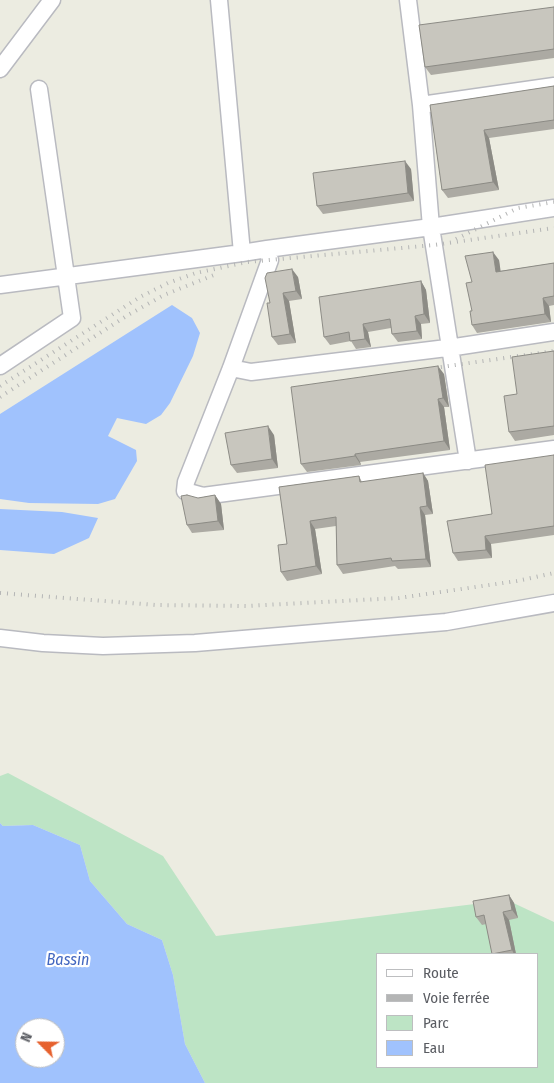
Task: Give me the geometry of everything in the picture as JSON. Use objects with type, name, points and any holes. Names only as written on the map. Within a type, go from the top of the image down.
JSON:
[{"type":"street","points":[[0,69],[52,0]]},
{"type":"street","points":[[219,0],[242,253]]},
{"type":"street","points":[[408,0],[421,105],[432,227],[468,460]]},
{"type":"street","points":[[421,105],[554,86]]},
{"type":"street","points":[[0,366],[72,318],[39,88]]},
{"type":"street","points":[[0,285],[432,227],[554,208]]},
{"type":"street","points":[[267,249],[270,260],[231,368],[186,482],[185,491],[203,496],[554,448]]},
{"type":"street","points":[[231,368],[251,372],[450,348],[554,332]]},
{"type":"street","points":[[0,638],[44,643],[103,646],[195,642],[446,622],[554,603]]},
{"type":"green space","points":[[8,773],[163,856],[216,936],[507,900],[554,922],[554,1083],[205,1083],[185,1044],[173,975],[162,940],[127,924],[90,881],[80,845],[33,825],[3,826],[0,823],[0,776]]},
{"type":"water","points":[[172,305],[192,318],[200,333],[193,356],[170,403],[161,415],[146,424],[117,418],[108,436],[136,450],[137,461],[115,499],[98,504],[29,503],[0,499],[0,414]]},
{"type":"water","points":[[0,509],[62,512],[98,518],[89,538],[54,554],[0,550]]},
{"type":"water","name":"Bassin","points":[[0,823],[3,826],[33,825],[80,845],[90,881],[127,924],[162,940],[173,975],[185,1044],[205,1083],[0,1083]]},
{"type":"building","points":[[554,7],[554,49],[425,67],[419,25]]},
{"type":"building","points":[[554,86],[554,120],[484,130],[493,182],[442,190],[430,105]]},
{"type":"building","points":[[405,161],[408,193],[317,206],[313,173]]},
{"type":"building","points":[[493,252],[496,272],[554,263],[554,296],[543,298],[545,314],[472,325],[470,311],[472,311],[466,283],[472,282],[465,256]]},
{"type":"building","points":[[292,269],[296,291],[283,293],[290,334],[272,337],[267,303],[270,303],[265,278],[267,273]]},
{"type":"building","points":[[421,281],[424,314],[415,316],[417,331],[392,334],[390,319],[363,324],[365,339],[350,341],[349,332],[324,337],[319,297]]},
{"type":"building","points":[[554,351],[554,426],[509,432],[504,396],[517,394],[512,357]]},
{"type":"building","points":[[438,366],[443,398],[438,399],[444,441],[301,464],[291,387]]},
{"type":"building","points":[[268,426],[272,459],[231,465],[225,433]]},
{"type":"building","points":[[554,455],[554,526],[485,536],[486,550],[453,553],[447,521],[492,514],[485,465]]},
{"type":"building","points":[[423,473],[427,506],[420,507],[426,559],[392,561],[391,558],[337,565],[336,517],[310,521],[316,566],[281,572],[278,545],[287,544],[279,487],[359,476],[360,482]]},
{"type":"building","points":[[187,495],[198,498],[215,495],[218,521],[187,525],[181,496]]},
{"type":"building","points":[[509,895],[512,910],[503,912],[512,950],[492,953],[484,915],[476,917],[473,901]]},
{"type":"railway","points":[[456,239],[518,208],[554,202]]},
{"type":"railway","points":[[0,386],[140,297],[168,283],[196,273],[247,262],[434,245],[554,228]]},
{"type":"railway","points":[[0,397],[128,315],[164,295],[214,275]]},
{"type":"railway","points":[[427,369],[554,351]]},
{"type":"railway","points":[[0,593],[156,605],[246,606],[399,598],[517,581],[554,573]]}]
